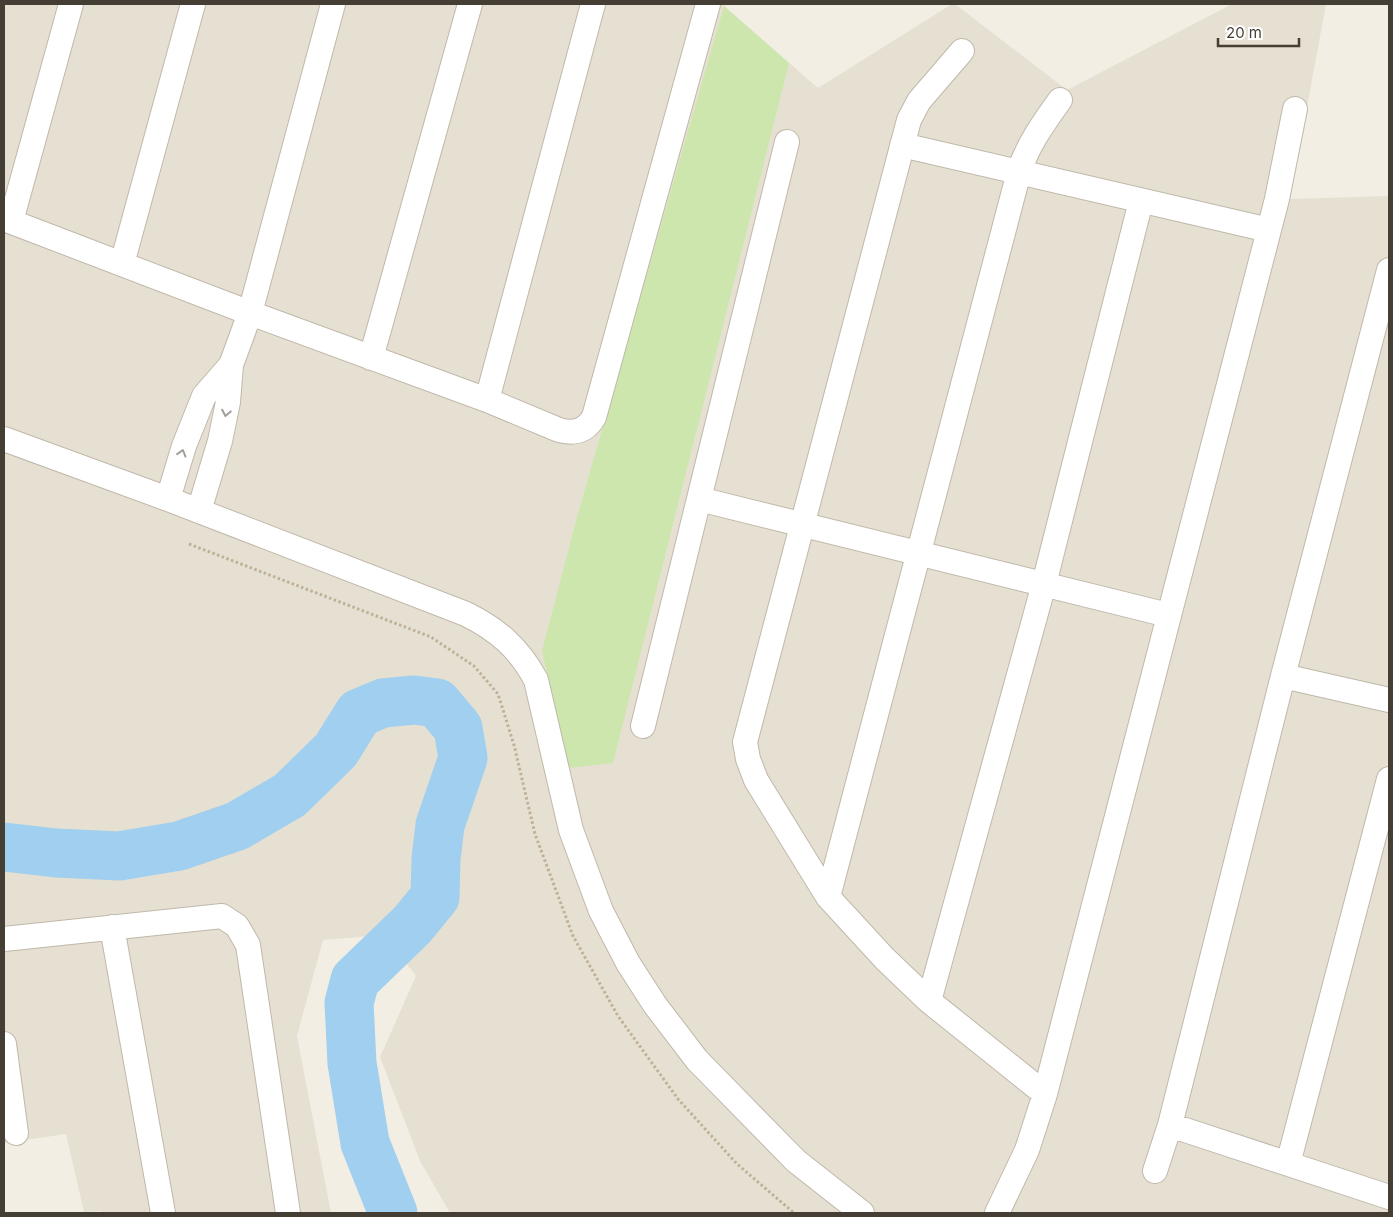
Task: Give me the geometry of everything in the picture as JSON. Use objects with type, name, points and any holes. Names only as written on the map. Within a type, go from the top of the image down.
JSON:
[{"type":"street","points":[[71,4],[7,220],[250,313],[487,400],[566,432],[580,431],[591,423],[597,407],[708,4]]},
{"type":"street","points":[[122,264],[193,4]]},
{"type":"street","points":[[199,511],[220,441],[228,402],[231,365],[250,313],[333,4]]},
{"type":"street","points":[[371,358],[470,4]]},
{"type":"street","points":[[487,400],[593,4]]},
{"type":"street","points":[[962,51],[919,101],[909,120],[804,525],[745,742],[748,759],[756,780],[828,898],[885,959],[929,1001],[1044,1094]]},
{"type":"street","points":[[828,898],[1019,172],[1025,152],[1060,100]]},
{"type":"street","points":[[998,1213],[1027,1150],[1044,1094],[1269,230],[1295,109]]},
{"type":"street","points":[[643,726],[787,142]]},
{"type":"street","points":[[902,145],[1269,230]]},
{"type":"street","points":[[929,1001],[1044,584],[1142,200]]},
{"type":"street","points":[[1155,1171],[1170,1125],[1283,676],[1389,270]]},
{"type":"street","points":[[168,499],[184,446],[204,396],[231,365]]},
{"type":"street","points":[[4,439],[168,499],[466,614],[486,624],[506,639],[527,663],[536,680],[556,773],[571,830],[601,911],[628,963],[656,1005],[697,1060],[796,1161],[862,1213]]},
{"type":"street","points":[[699,499],[1168,615]]},
{"type":"street","points":[[1283,676],[1389,700]]},
{"type":"street","points":[[1288,1164],[1389,779]]},
{"type":"street","points":[[4,938],[222,916],[237,926],[248,945],[288,1213]]},
{"type":"street","points":[[112,927],[163,1213]]},
{"type":"street","points":[[4,1044],[16,1133]]},
{"type":"street","points":[[1170,1125],[1389,1197]]},
{"type":"path","points":[[189,544],[431,637],[474,666],[498,694],[514,745],[535,834],[573,936],[618,1016],[678,1099],[737,1164],[794,1213]]},
{"type":"shaded area","points":[[4,4],[725,4],[724,6],[818,88],[952,4],[955,4],[1067,90],[1232,4],[1326,4],[1290,199],[1389,196],[1389,1213],[450,1213],[420,1161],[380,1057],[416,976],[384,935],[323,940],[297,1036],[331,1213],[84,1212],[66,1134],[5,1143],[4,1139]]},
{"type":"green space","points":[[724,6],[789,63],[613,763],[568,768],[542,651],[577,517]]},
{"type":"waterway","points":[[4,847],[56,853],[119,856],[179,846],[237,826],[290,795],[336,750],[359,713],[383,703],[414,700],[437,703],[458,728],[463,758],[440,825],[436,859],[435,897],[412,925],[355,980],[349,1003],[352,1063],[365,1143],[393,1213]]}]
